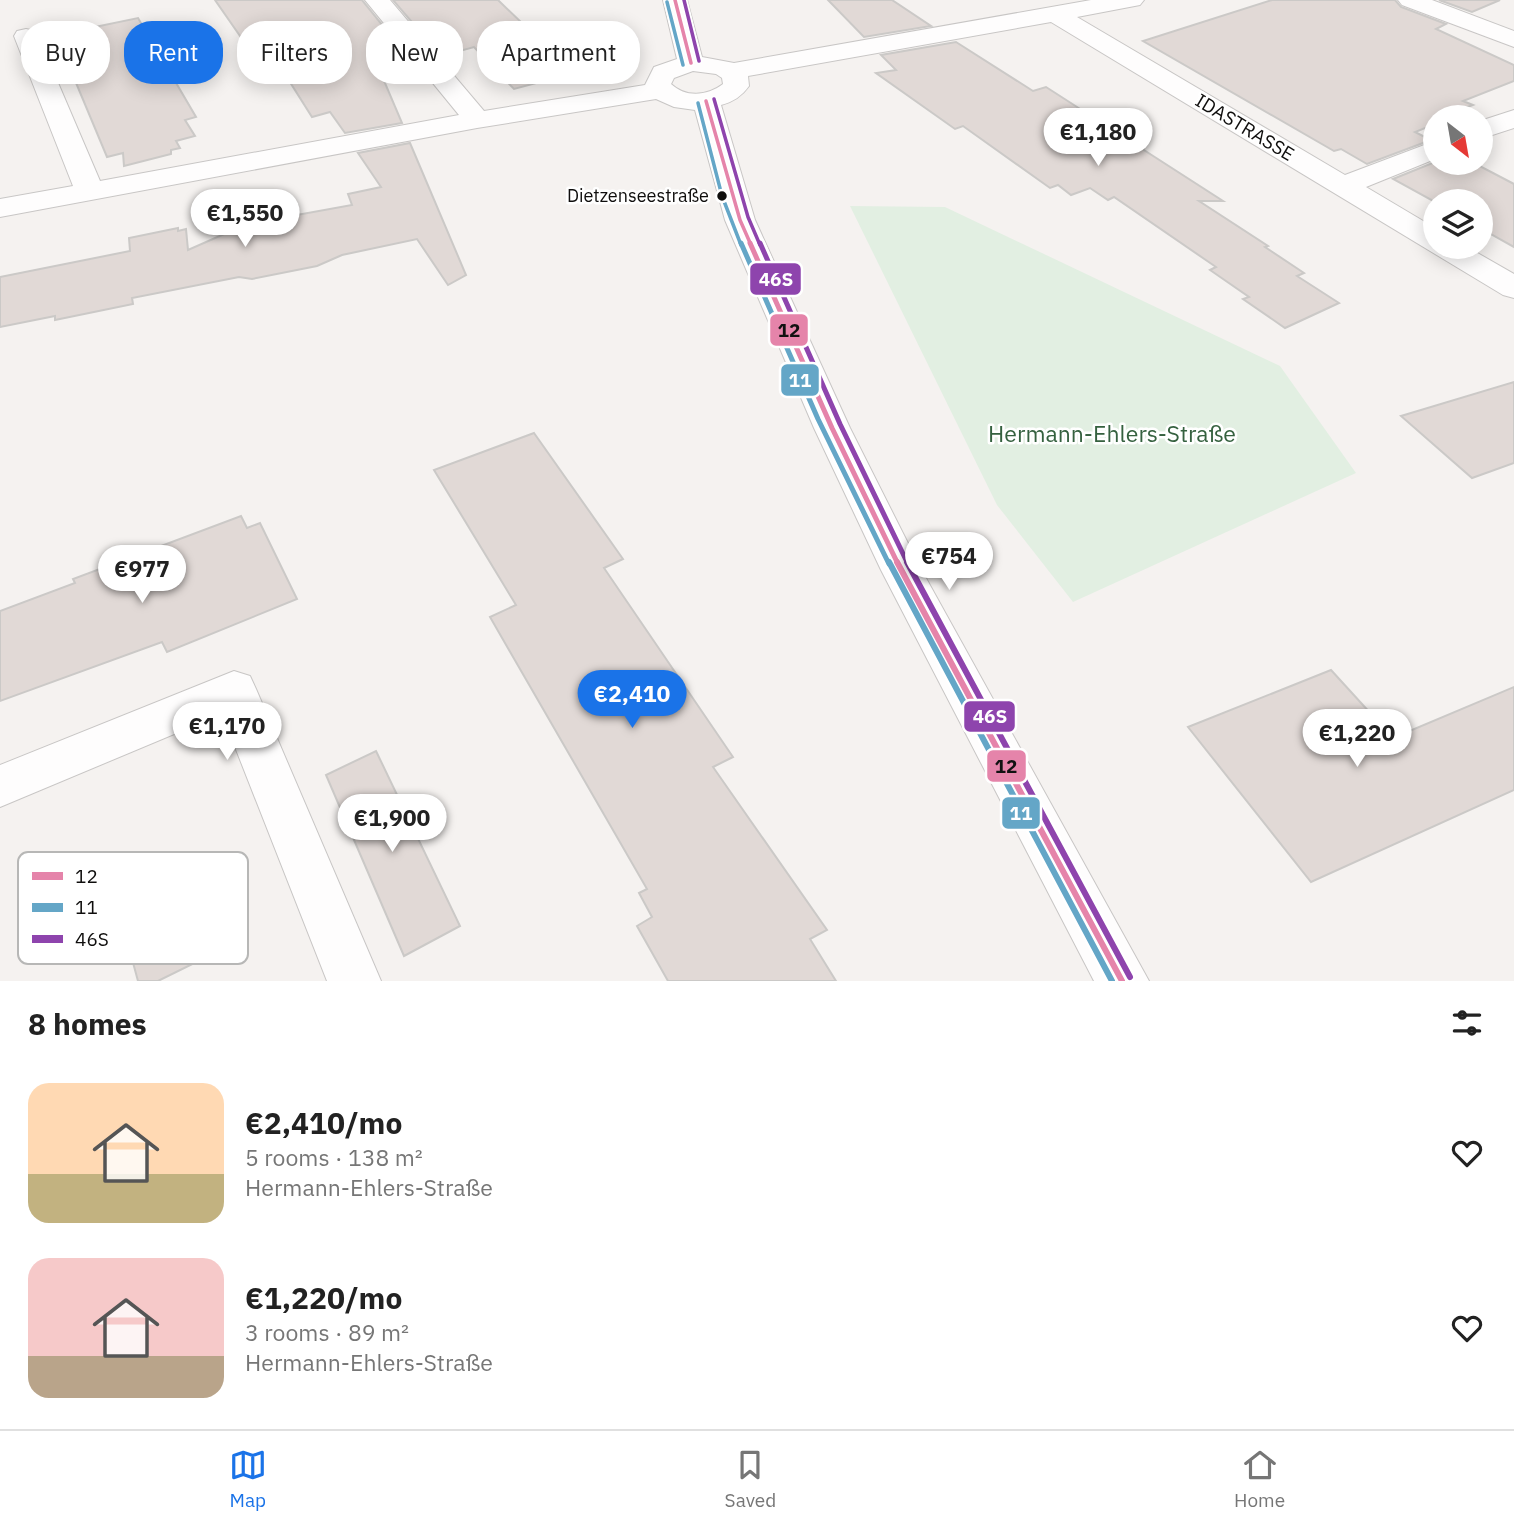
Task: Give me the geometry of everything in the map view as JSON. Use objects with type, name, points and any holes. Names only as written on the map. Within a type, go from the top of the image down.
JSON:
[{"type":"street","points":[[377,0],[477,120]]},
{"type":"street","points":[[675,0],[691,63]]},
{"type":"street","points":[[731,71],[1132,0]]},
{"type":"street","points":[[1410,0],[1514,40]]},
{"type":"street","name":"IDASTRASSE","points":[[1055,14],[1423,234]]},
{"type":"street","points":[[0,208],[477,120],[661,90],[683,100],[706,101],[725,95],[736,86],[736,75],[713,64],[691,63],[663,73],[658,84],[661,90]]},
{"type":"street","points":[[46,84],[90,192]]},
{"type":"street","points":[[706,101],[740,220],[832,428],[901,570],[1122,981]]},
{"type":"street","points":[[1493,126],[1514,118]]},
{"type":"street","points":[[1343,186],[1423,154]]},
{"type":"street","points":[[1464,259],[1514,288]]},
{"type":"street","points":[[0,786],[234,689],[354,981]]},
{"type":"green space","name":"Hermann-Ehlers-Straße","points":[[850,206],[945,207],[1280,366],[1356,473],[1073,602],[997,505]]},
{"type":"building","points":[[215,0],[362,0],[379,21],[366,21],[366,84],[385,84],[402,123],[345,133],[330,112],[312,117],[291,84],[352,84],[352,21],[237,21],[237,32]]},
{"type":"building","points":[[393,0],[498,0],[520,21],[477,21],[477,50],[474,47],[463,50],[463,21],[411,21]]},
{"type":"building","points":[[828,0],[892,0],[931,26],[864,37]]},
{"type":"building","points":[[1272,0],[1395,0],[1401,7],[1446,24],[1436,29],[1514,65],[1514,81],[1463,101],[1473,105],[1423,105],[1423,129],[1415,132],[1423,136],[1423,143],[1367,164],[1341,149],[1334,151],[1143,41]]},
{"type":"building","points":[[1439,0],[1500,0],[1472,12]]},
{"type":"building","points":[[138,18],[140,21],[124,21],[124,84],[177,84],[196,117],[185,120],[195,136],[176,141],[180,148],[171,150],[171,154],[124,166],[123,153],[107,157],[76,84],[110,84],[110,24]]},
{"type":"building","points":[[956,42],[1033,91],[1046,87],[1223,201],[1199,201],[1268,246],[1265,247],[1304,273],[1297,276],[1339,303],[1285,328],[1243,299],[1249,297],[1210,270],[1216,267],[1114,197],[1108,200],[1090,188],[1071,195],[1058,185],[1050,188],[963,126],[955,129],[876,73],[896,70],[881,55]]},
{"type":"building","points":[[509,84],[533,84],[514,89]]},
{"type":"building","points":[[410,143],[466,275],[448,285],[417,239],[342,255],[317,266],[252,279],[239,277],[132,298],[133,304],[55,320],[55,316],[0,327],[0,277],[130,251],[129,238],[178,228],[178,231],[186,229],[188,250],[247,224],[352,205],[348,194],[381,187],[358,153]]},
{"type":"building","points":[[1423,167],[1423,175],[1493,173],[1514,184],[1514,247],[1493,235],[1493,189],[1423,189],[1423,195],[1393,179]]},
{"type":"building","points":[[1514,382],[1514,463],[1472,478],[1401,416]]},
{"type":"building","points":[[534,433],[623,559],[604,568],[733,757],[713,767],[827,930],[810,939],[836,981],[668,981],[637,926],[652,917],[639,893],[647,889],[490,617],[516,605],[434,470]]},
{"type":"building","points":[[241,516],[247,528],[260,523],[297,599],[167,652],[162,642],[0,701],[0,611],[75,583],[73,579]]},
{"type":"building","points":[[1331,670],[1393,738],[1514,687],[1514,790],[1311,882],[1188,727]]},
{"type":"building","points":[[376,751],[460,926],[404,956],[326,775]]},
{"type":"building","points":[[133,964],[193,964],[158,981],[138,981]]},
{"type":"transit line","name":"12","points":[[675,0],[691,63]]},
{"type":"transit line","name":"46S","points":[[684,0],[699,61]]},
{"type":"transit line","name":"11","points":[[667,2],[683,65]]},
{"type":"transit line","name":"46S","points":[[714,99],[748,217],[840,424],[909,566],[1130,977]]},
{"type":"transit line","name":"12","points":[[706,101],[740,220],[832,428],[901,570],[1122,981]]},
{"type":"transit line","name":"11","points":[[698,103],[727,210],[818,419],[961,702],[1112,981]]},
{"type":"place","name":"Dietzenseestraße","points":[[722,196]]}]
